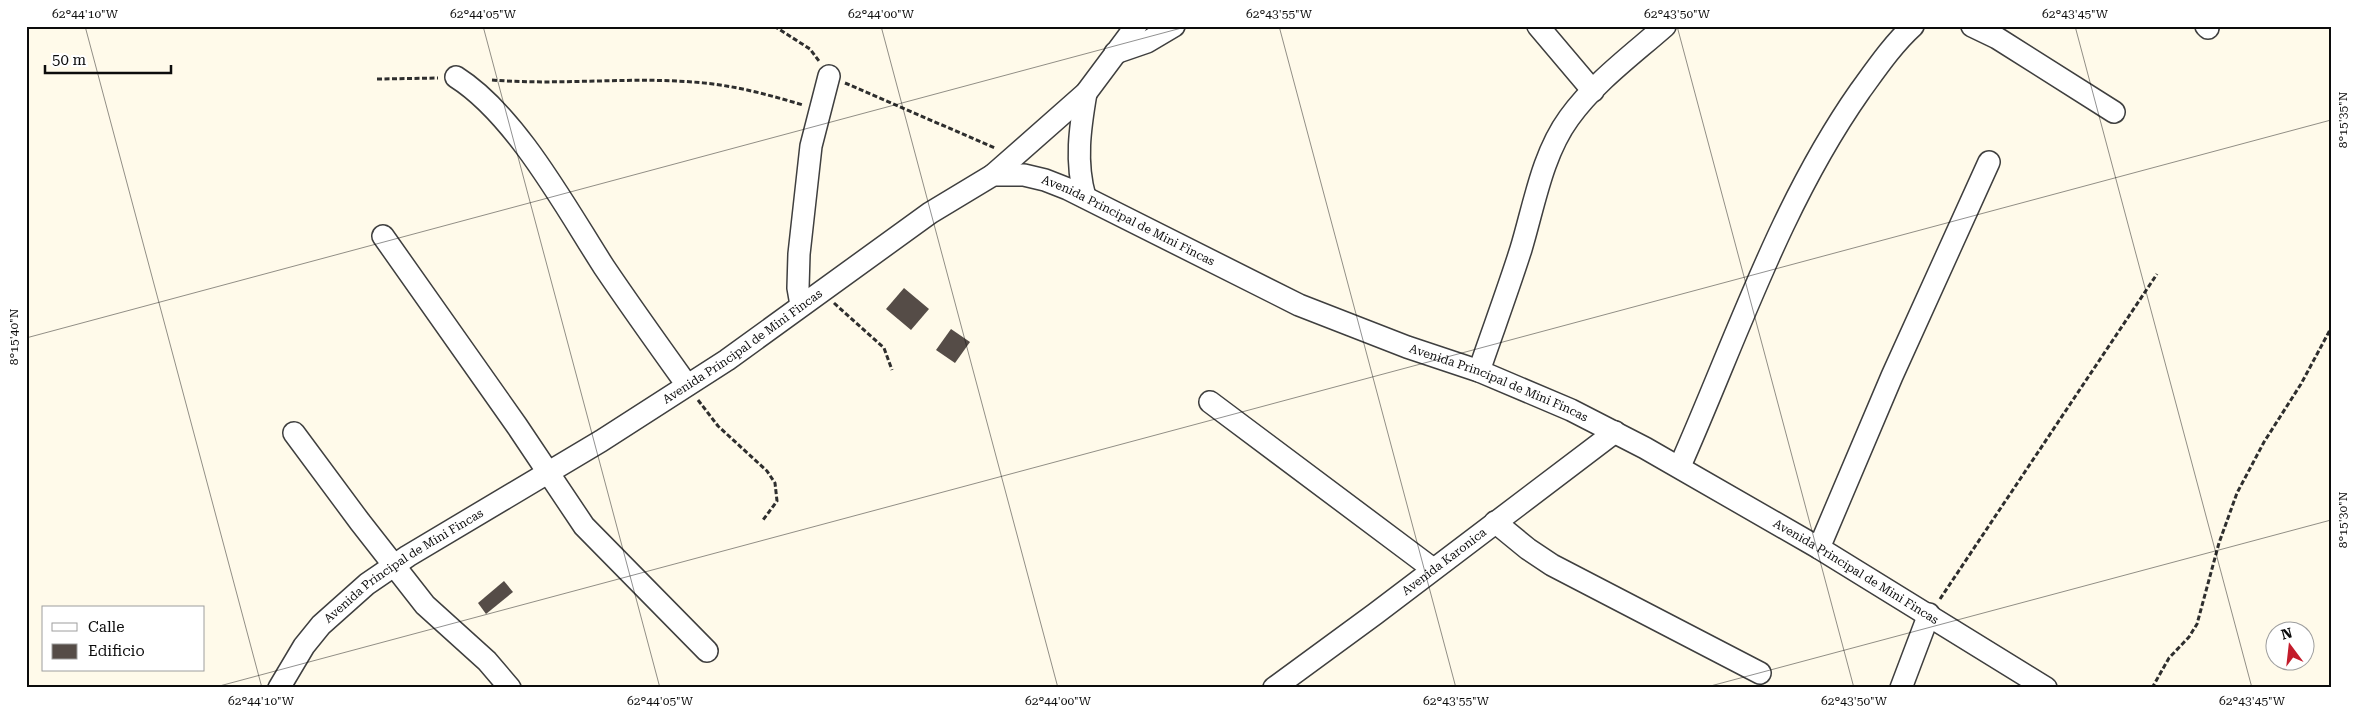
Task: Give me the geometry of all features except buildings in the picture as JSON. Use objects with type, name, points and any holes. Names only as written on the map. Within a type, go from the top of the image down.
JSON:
[{"type":"street","points":[[993,174],[1086,93],[1136,26]]},
{"type":"street","points":[[1114,53],[1147,42],[1174,26]]},
{"type":"street","points":[[1538,26],[1593,91]]},
{"type":"street","points":[[1479,371],[1520,251],[1545,168],[1558,136],[1568,119],[1593,91],[1665,26]]},
{"type":"street","points":[[1680,466],[1804,181],[1847,109],[1913,26]]},
{"type":"street","points":[[1972,26],[1997,38],[2114,112]]},
{"type":"street","points":[[801,305],[798,288],[799,254],[810,146],[829,76]]},
{"type":"street","points":[[456,77],[487,100],[547,178],[612,279],[687,386]]},
{"type":"street","points":[[1085,197],[1078,167],[1086,93]]},
{"type":"street","points":[[1819,548],[1892,376],[1989,162]]},
{"type":"street","name":"Avenida Principal de Mini Fincas","points":[[279,688],[304,646],[320,625],[367,584],[393,566],[548,473],[727,360],[930,213],[993,174],[1045,180],[1085,197],[1300,305],[1408,347],[1479,371],[1571,410],[1680,466],[1929,614],[2020,681],[2046,688]]},
{"type":"street","points":[[383,236],[517,426],[584,526],[707,651]]},
{"type":"street","points":[[1210,402],[1433,569]]},
{"type":"street","name":"Avenida Karonica","points":[[1274,688],[1614,432]]},
{"type":"street","points":[[294,433],[393,566],[430,610],[487,661],[510,688]]},
{"type":"street","points":[[1495,522],[1528,549],[1552,565],[1760,673]]},
{"type":"street","points":[[1901,688],[1929,614]]},
{"type":"path","points":[[377,80],[456,77]]},
{"type":"path","points":[[488,80],[528,83],[712,84],[757,91],[820,110]]},
{"type":"path","points":[[930,120],[1014,156]]},
{"type":"path","points":[[1929,614],[2157,274]]},
{"type":"path","points":[[820,291],[884,348],[892,370]]},
{"type":"path","points":[[2152,688],[2169,658],[2190,637],[2197,624],[2219,543],[2237,493],[2264,442],[2301,384],[2331,328]]},
{"type":"path","points":[[687,386],[718,426],[767,471],[775,483],[777,502],[763,520]]}]
